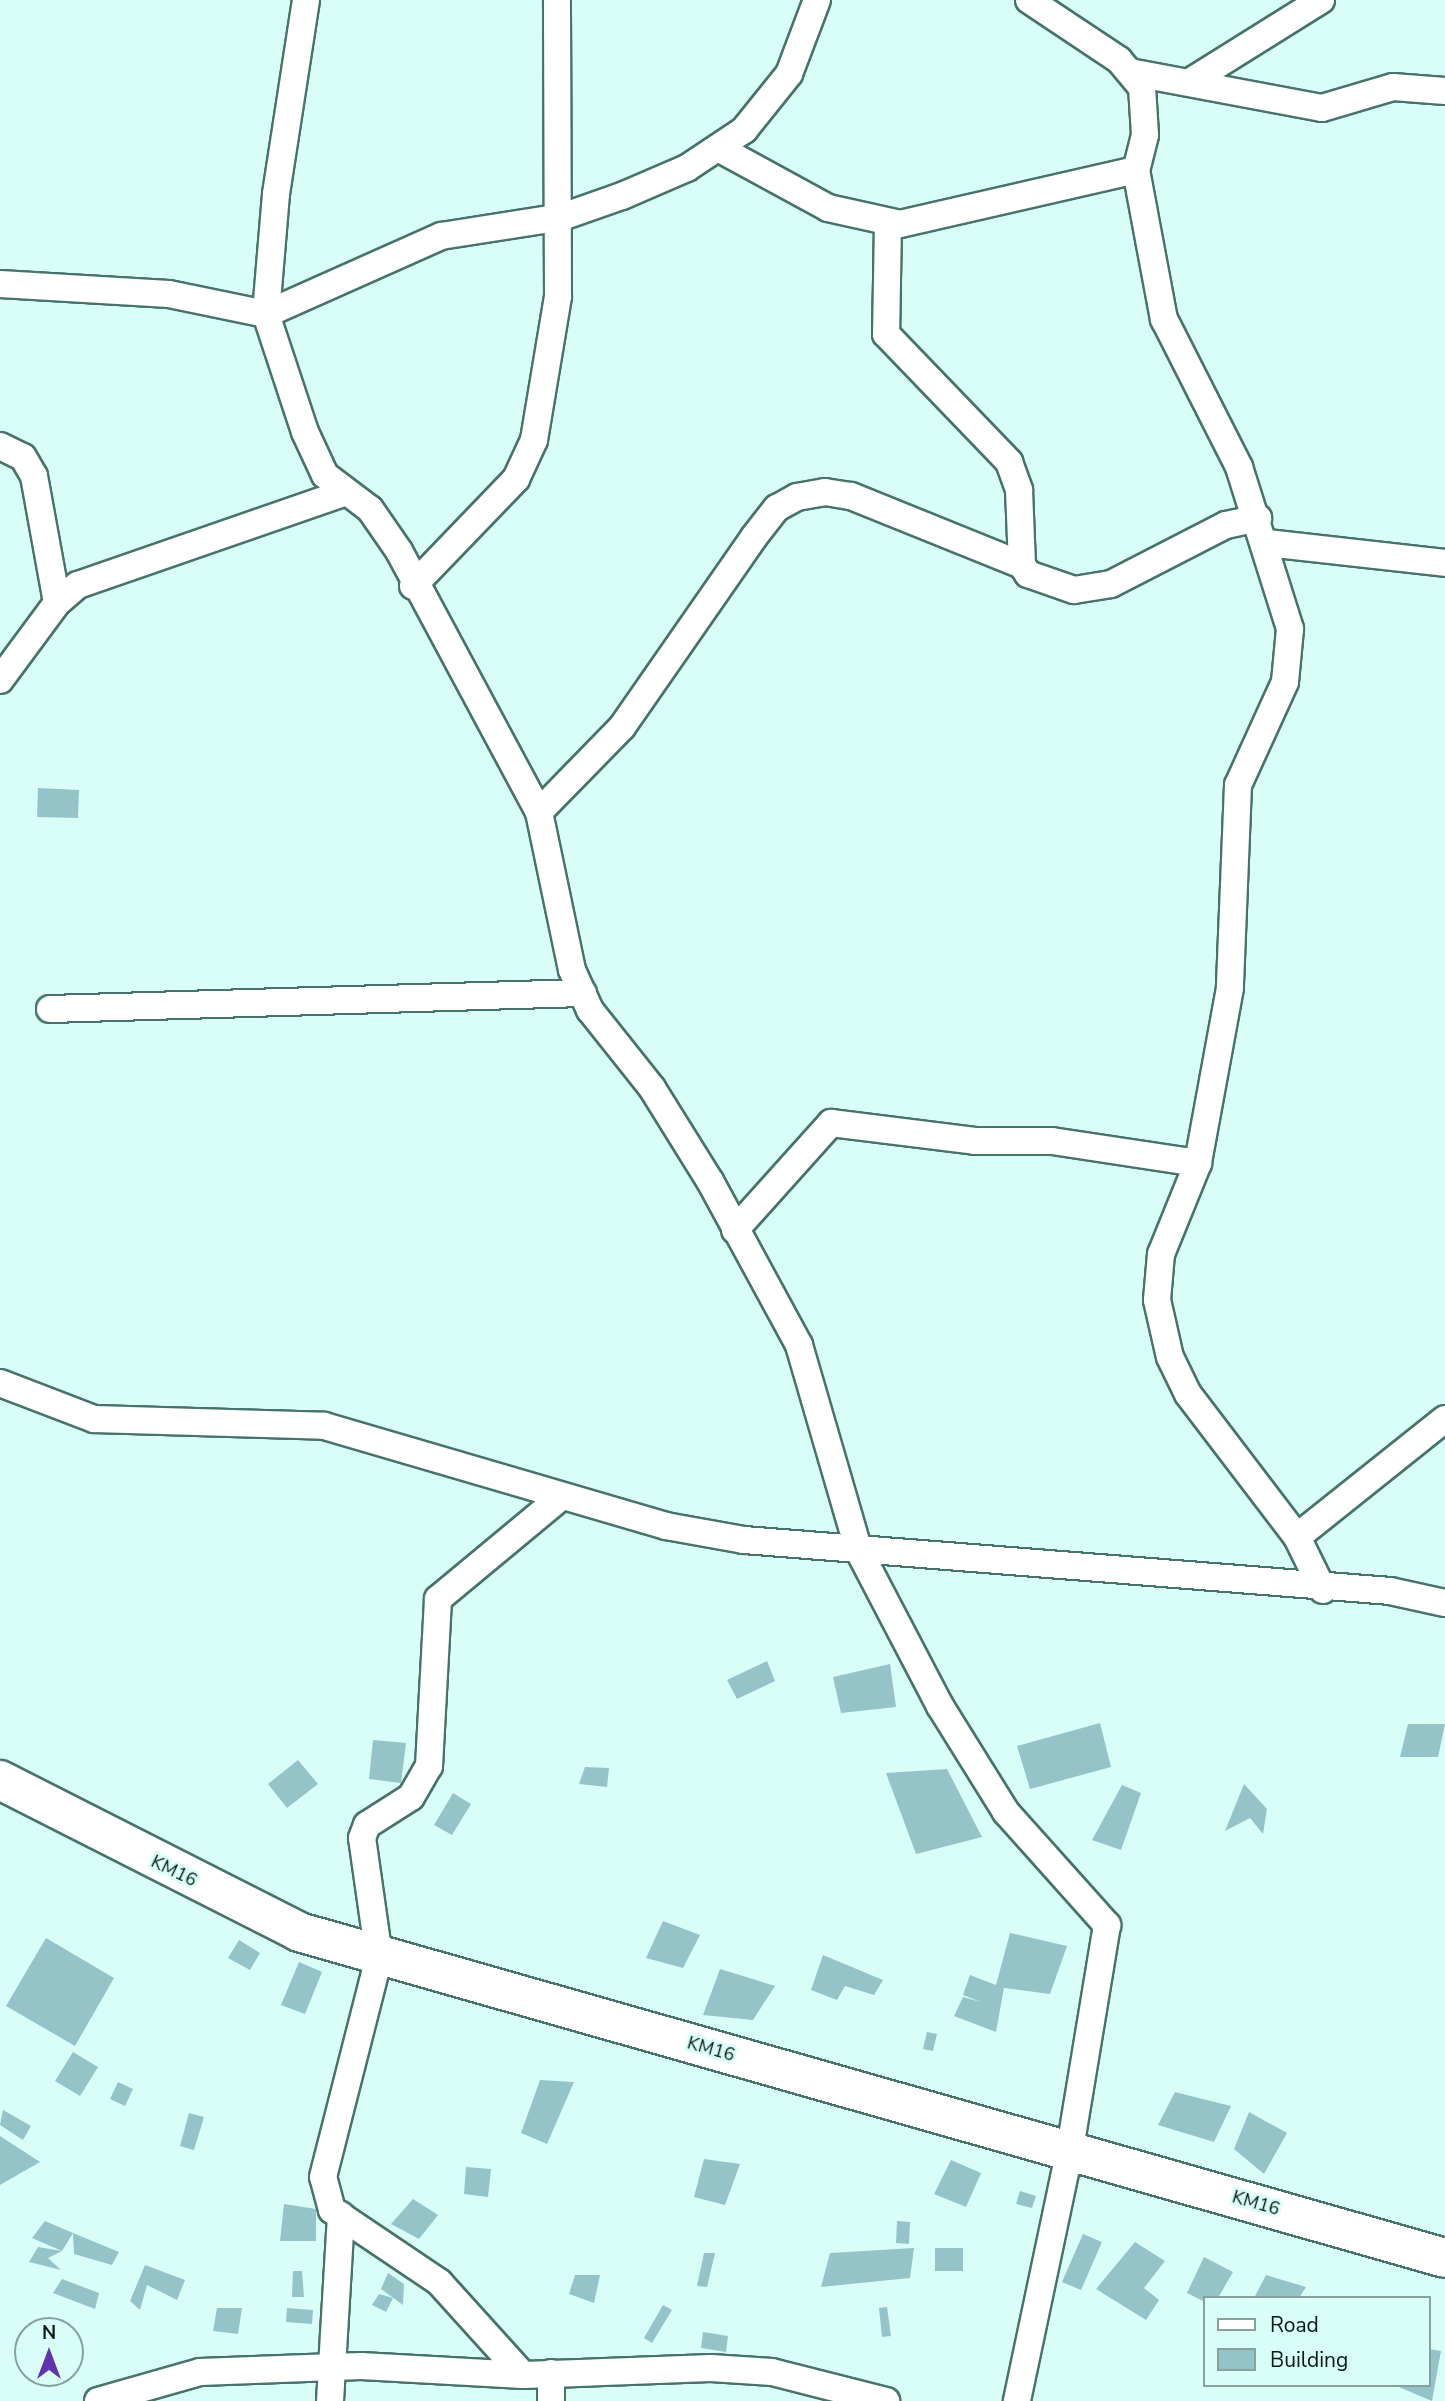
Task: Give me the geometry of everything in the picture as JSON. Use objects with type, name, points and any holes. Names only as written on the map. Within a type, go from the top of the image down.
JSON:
[{"type":"street","points":[[306,0],[275,194],[266,314],[305,432],[325,475],[344,493],[370,509],[539,812],[562,935],[583,993],[652,1088],[799,1345],[859,1551],[940,1706],[1006,1812],[1107,1925],[1070,2149],[1017,2401]]},
{"type":"street","points":[[413,586],[528,460],[558,296],[562,217],[557,0]]},
{"type":"street","points":[[0,284],[169,294],[266,314],[441,236],[562,217],[664,181],[720,149],[789,75],[817,0]]},
{"type":"street","points":[[1029,0],[1135,73],[1193,80],[1322,108],[1393,87],[1445,91]]},
{"type":"street","points":[[1193,80],[1321,0]]},
{"type":"street","points":[[1135,73],[1146,105],[1136,170],[1164,319],[1227,439],[1258,518],[1290,629],[1291,663],[1236,795],[1230,988],[1198,1163],[1161,1254],[1157,1300],[1170,1357],[1188,1394],[1297,1538],[1323,1590]]},
{"type":"street","points":[[720,149],[802,197],[888,223],[945,218],[1136,170]]},
{"type":"street","points":[[888,223],[886,334],[1009,462],[1019,490],[1022,565],[1028,574],[1074,590],[1111,584],[1226,525],[1258,518]]},
{"type":"street","points":[[0,446],[23,457],[34,476],[57,603]]},
{"type":"street","points":[[539,812],[622,727],[754,537],[777,508],[797,497],[825,492],[851,496],[1022,565]]},
{"type":"street","points":[[0,680],[57,603],[114,569],[344,493]]},
{"type":"street","points":[[1267,543],[1445,563]]},
{"type":"street","points":[[50,1009],[583,993]]},
{"type":"street","points":[[735,1230],[831,1123],[975,1141],[1052,1141],[1198,1163]]},
{"type":"street","points":[[0,1383],[94,1419],[324,1426],[561,1497],[744,1541],[1323,1590],[1390,1591],[1445,1602]]},
{"type":"street","points":[[1297,1538],[1445,1419]]},
{"type":"street","points":[[523,2375],[439,2282],[341,2215],[324,2197],[323,2177],[379,1957],[362,1838],[367,1825],[411,1797],[429,1766],[438,1599],[561,1497]]},
{"type":"street","name":"KM16","points":[[0,1780],[299,1932],[379,1957],[1070,2149],[1445,2258]]},
{"type":"street","points":[[330,2401],[341,2215]]},
{"type":"street","points":[[98,2401],[200,2372],[332,2367],[523,2375],[772,2372],[886,2401]]},
{"type":"street","points":[[551,2373],[551,2401]]},
{"type":"building","points":[[38,788],[79,790],[78,818],[37,817]]},
{"type":"building","points":[[767,1661],[775,1681],[737,1699],[727,1680]]},
{"type":"building","points":[[890,1664],[896,1707],[841,1713],[833,1677]]},
{"type":"building","points":[[1100,1723],[1111,1767],[1030,1789],[1017,1746]]},
{"type":"building","points":[[1408,1724],[1445,1724],[1438,1757],[1400,1757]]},
{"type":"building","points":[[373,1740],[406,1743],[401,1783],[369,1779]]},
{"type":"building","points":[[298,1760],[318,1784],[287,1808],[268,1784]]},
{"type":"building","points":[[585,1767],[609,1768],[607,1787],[579,1784]]},
{"type":"building","points":[[947,1769],[982,1837],[916,1854],[886,1773]]},
{"type":"building","points":[[1244,1784],[1267,1809],[1263,1834],[1250,1818],[1225,1831]]},
{"type":"building","points":[[1122,1785],[1141,1793],[1121,1850],[1092,1840]]},
{"type":"building","points":[[453,1793],[471,1804],[452,1835],[434,1825]]},
{"type":"building","points":[[663,1921],[700,1935],[683,1968],[646,1958]]},
{"type":"building","points":[[1010,1933],[1067,1946],[1050,1994],[1004,1988],[996,2032],[954,2016],[963,1997],[981,2002],[963,1995],[970,1975],[996,1985]]},
{"type":"building","points":[[46,1938],[114,1978],[75,2046],[6,2006]]},
{"type":"building","points":[[239,1940],[260,1953],[250,1970],[228,1958]]},
{"type":"building","points":[[823,1955],[883,1980],[874,1995],[845,1986],[837,2000],[811,1990]]},
{"type":"building","points":[[299,1962],[322,1972],[305,2014],[281,2005]]},
{"type":"building","points":[[720,1969],[775,1986],[753,2020],[703,2015]]},
{"type":"building","points":[[927,2032],[937,2034],[933,2051],[923,2049]]},
{"type":"building","points":[[73,2052],[98,2067],[80,2096],[55,2081]]},
{"type":"building","points":[[540,2080],[574,2082],[547,2144],[521,2133]]},
{"type":"building","points":[[118,2082],[133,2089],[125,2106],[110,2099]]},
{"type":"building","points":[[1175,2092],[1231,2106],[1214,2142],[1158,2125]]},
{"type":"building","points":[[3,2110],[31,2126],[23,2140],[0,2125]]},
{"type":"building","points":[[1249,2112],[1287,2133],[1264,2174],[1234,2149]]},
{"type":"building","points":[[189,2113],[204,2117],[194,2150],[180,2146]]},
{"type":"building","points":[[0,2136],[40,2162],[0,2185]]},
{"type":"building","points":[[704,2159],[740,2164],[725,2205],[694,2197]]},
{"type":"building","points":[[951,2160],[981,2173],[966,2207],[934,2194]]},
{"type":"building","points":[[466,2167],[491,2169],[488,2197],[464,2194]]},
{"type":"building","points":[[1020,2191],[1036,2196],[1032,2208],[1016,2204]]},
{"type":"building","points":[[413,2199],[438,2215],[419,2239],[391,2224]]},
{"type":"building","points":[[284,2204],[316,2209],[316,2241],[280,2241]]},
{"type":"building","points":[[45,2221],[73,2233],[62,2251],[32,2238]]},
{"type":"building","points":[[897,2221],[910,2222],[909,2244],[896,2243]]},
{"type":"building","points":[[73,2233],[119,2252],[112,2265],[74,2254]]},
{"type":"building","points":[[1083,2234],[1102,2242],[1081,2290],[1062,2282]]},
{"type":"building","points":[[1135,2242],[1165,2261],[1144,2288],[1159,2300],[1146,2320],[1096,2289]]},
{"type":"building","points":[[38,2247],[62,2251],[48,2258],[61,2270],[29,2262]]},
{"type":"building","points":[[914,2248],[910,2278],[821,2287],[830,2253]]},
{"type":"building","points":[[935,2248],[963,2248],[963,2271],[935,2271]]},
{"type":"building","points":[[704,2253],[715,2253],[707,2287],[697,2286]]},
{"type":"building","points":[[1204,2257],[1233,2272],[1219,2296],[1204,2296],[1204,2302],[1187,2293]]},
{"type":"building","points":[[145,2265],[185,2280],[177,2300],[147,2285],[140,2310],[130,2301]]},
{"type":"building","points":[[293,2271],[302,2271],[304,2297],[292,2297]]},
{"type":"building","points":[[388,2273],[404,2284],[403,2305],[381,2289]]},
{"type":"building","points":[[575,2275],[600,2275],[594,2303],[569,2294]]},
{"type":"building","points":[[1266,2275],[1306,2287],[1300,2296],[1255,2296]]},
{"type":"building","points":[[62,2279],[99,2293],[95,2309],[53,2293]]},
{"type":"building","points":[[379,2294],[393,2298],[386,2312],[372,2305]]},
{"type":"building","points":[[663,2305],[672,2310],[652,2343],[644,2338]]},
{"type":"building","points":[[887,2307],[891,2336],[882,2337],[879,2308]]},
{"type":"building","points":[[217,2308],[242,2308],[238,2334],[213,2331]]},
{"type":"building","points":[[287,2308],[313,2310],[312,2324],[286,2322]]},
{"type":"building","points":[[703,2332],[728,2336],[726,2352],[701,2348]]},
{"type":"building","points":[[1431,2349],[1441,2351],[1432,2401],[1399,2387],[1431,2387]]}]
